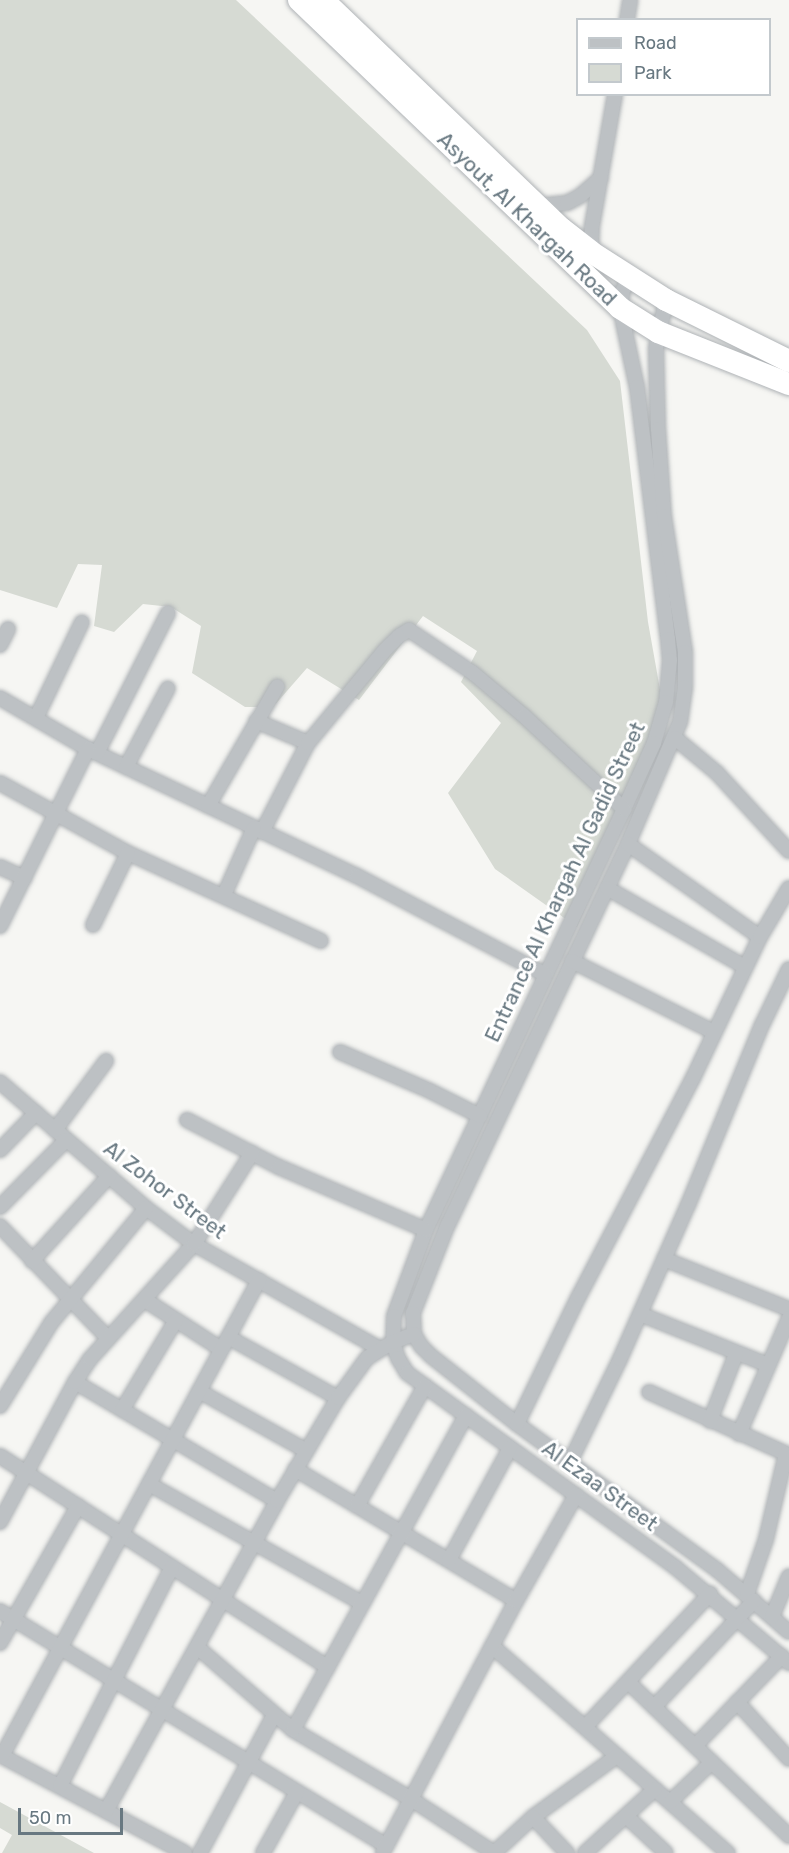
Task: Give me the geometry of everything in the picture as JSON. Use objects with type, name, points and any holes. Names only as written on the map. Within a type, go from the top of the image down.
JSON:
[{"type":"highway","name":"Asyout, Al Khargah Road","points":[[299,0],[532,212],[629,278],[666,300],[789,362]]},
{"type":"highway","name":"Asyout, Al Khargah Road","points":[[323,0],[532,212],[620,308],[658,332],[789,384]]},
{"type":"street","points":[[627,18],[630,0]]},
{"type":"street","points":[[591,252],[592,226],[615,96]]},
{"type":"street","points":[[532,212],[567,203],[592,188],[602,176]]},
{"type":"street","name":"Entrance Al Khargah Al Gadid Street","points":[[393,1342],[394,1316],[426,1230],[624,809],[661,723],[669,682],[668,639],[634,371],[620,308],[623,290],[629,278]]},
{"type":"street","name":"Entrance Al Khargah Al Gadid Street","points":[[414,1334],[413,1313],[448,1224],[628,844],[675,738],[685,687],[685,652],[664,516],[658,429],[658,332],[666,300]]},
{"type":"street","points":[[641,431],[658,429]]},
{"type":"street","points":[[0,926],[55,813],[168,614]]},
{"type":"street","points":[[36,718],[82,622]]},
{"type":"street","points":[[0,645],[8,629]]},
{"type":"street","points":[[224,895],[308,743],[384,651],[399,636],[410,630],[473,673],[524,716],[624,809]]},
{"type":"street","points":[[208,806],[277,687]]},
{"type":"street","points":[[126,767],[168,688]]},
{"type":"street","points":[[0,698],[92,751],[395,895],[546,975]]},
{"type":"street","points":[[256,721],[308,743]]},
{"type":"street","points":[[675,738],[717,773],[789,851]]},
{"type":"street","points":[[0,783],[129,853],[321,941]]},
{"type":"street","points":[[628,844],[760,936]]},
{"type":"street","points":[[93,925],[129,853]]},
{"type":"street","points":[[0,867],[25,878]]},
{"type":"street","points":[[607,888],[745,966]]},
{"type":"street","points":[[517,1424],[760,936],[789,888]]},
{"type":"street","points":[[572,961],[714,1032]]},
{"type":"street","points":[[570,1462],[640,1314],[762,1025],[789,969]]},
{"type":"street","points":[[340,1052],[430,1091],[480,1116]]},
{"type":"street","points":[[55,1130],[106,1061]]},
{"type":"street","name":"Al Zohor Street","points":[[0,1082],[146,1208],[194,1244],[380,1349]]},
{"type":"street","points":[[0,1150],[36,1113]]},
{"type":"street","points":[[187,1120],[252,1154],[426,1230]]},
{"type":"street","points":[[0,1207],[66,1140]]},
{"type":"street","points":[[0,1522],[75,1382],[107,1337],[145,1300],[194,1244],[252,1154]]},
{"type":"street","points":[[33,1261],[109,1176]]},
{"type":"street","points":[[0,1406],[38,1343],[70,1300],[146,1208]]},
{"type":"street","points":[[0,1226],[107,1337]]},
{"type":"street","points":[[664,1259],[789,1309]]},
{"type":"street","points":[[185,1853],[1,1755],[259,1280]]},
{"type":"street","points":[[145,1300],[176,1320],[338,1398]]},
{"type":"street","points":[[640,1314],[768,1365]]},
{"type":"street","points":[[739,1434],[789,1318]]},
{"type":"street","points":[[123,1410],[176,1320]]},
{"type":"street","points":[[106,1811],[305,1450],[338,1398],[367,1358],[393,1342],[414,1334]]},
{"type":"street","name":"Al Ezaa Street","points":[[414,1334],[431,1356],[517,1424],[750,1598],[789,1632]]},
{"type":"street","name":"Al Ezaa Street","points":[[393,1342],[398,1358],[407,1372],[710,1594],[785,1660]]},
{"type":"street","points":[[710,1421],[736,1354]]},
{"type":"street","points":[[75,1382],[277,1501]]},
{"type":"street","points":[[357,1506],[425,1386]]},
{"type":"street","points":[[199,1391],[305,1450]]},
{"type":"street","points":[[649,1392],[788,1455],[750,1598],[737,1619],[654,1707]]},
{"type":"street","points":[[293,1730],[466,1415]]},
{"type":"street","points":[[448,1560],[510,1448]]},
{"type":"street","points":[[0,1456],[328,1667]]},
{"type":"street","points":[[295,1469],[516,1601]]},
{"type":"street","points":[[150,1484],[362,1603]]},
{"type":"street","points":[[0,1611],[249,1762],[384,1849],[516,1601],[576,1495]]},
{"type":"street","points":[[0,1642],[78,1506]]},
{"type":"street","points":[[60,1786],[172,1566]]},
{"type":"street","points":[[772,1617],[789,1576]]},
{"type":"street","points":[[585,1727],[710,1594]]},
{"type":"street","points":[[492,1646],[728,1853]]},
{"type":"street","points":[[197,1647],[293,1730],[411,1799],[494,1853],[533,1817],[617,1756]]},
{"type":"street","points":[[695,1746],[737,1702],[785,1660]]},
{"type":"street","points":[[628,1682],[789,1836]]},
{"type":"street","points":[[737,1702],[789,1759]]},
{"type":"street","points":[[200,1853],[274,1715]]},
{"type":"street","points":[[670,1802],[712,1762]]},
{"type":"street","points":[[585,1853],[655,1789]]},
{"type":"street","points":[[263,1853],[297,1792]]},
{"type":"street","points":[[626,1816],[661,1851]]},
{"type":"street","points":[[533,1817],[567,1853]]},
{"type":"green space","points":[[0,0],[236,0],[587,330],[620,381],[648,622],[661,695],[657,743],[577,927],[495,869],[448,793],[501,723],[461,682],[477,651],[423,616],[359,700],[307,668],[273,707],[245,707],[192,673],[201,626],[171,607],[143,604],[114,632],[94,626],[102,565],[78,564],[57,608],[0,590]]},
{"type":"green space","points":[[0,1802],[94,1853],[2,1853],[12,1835],[0,1828]]}]
